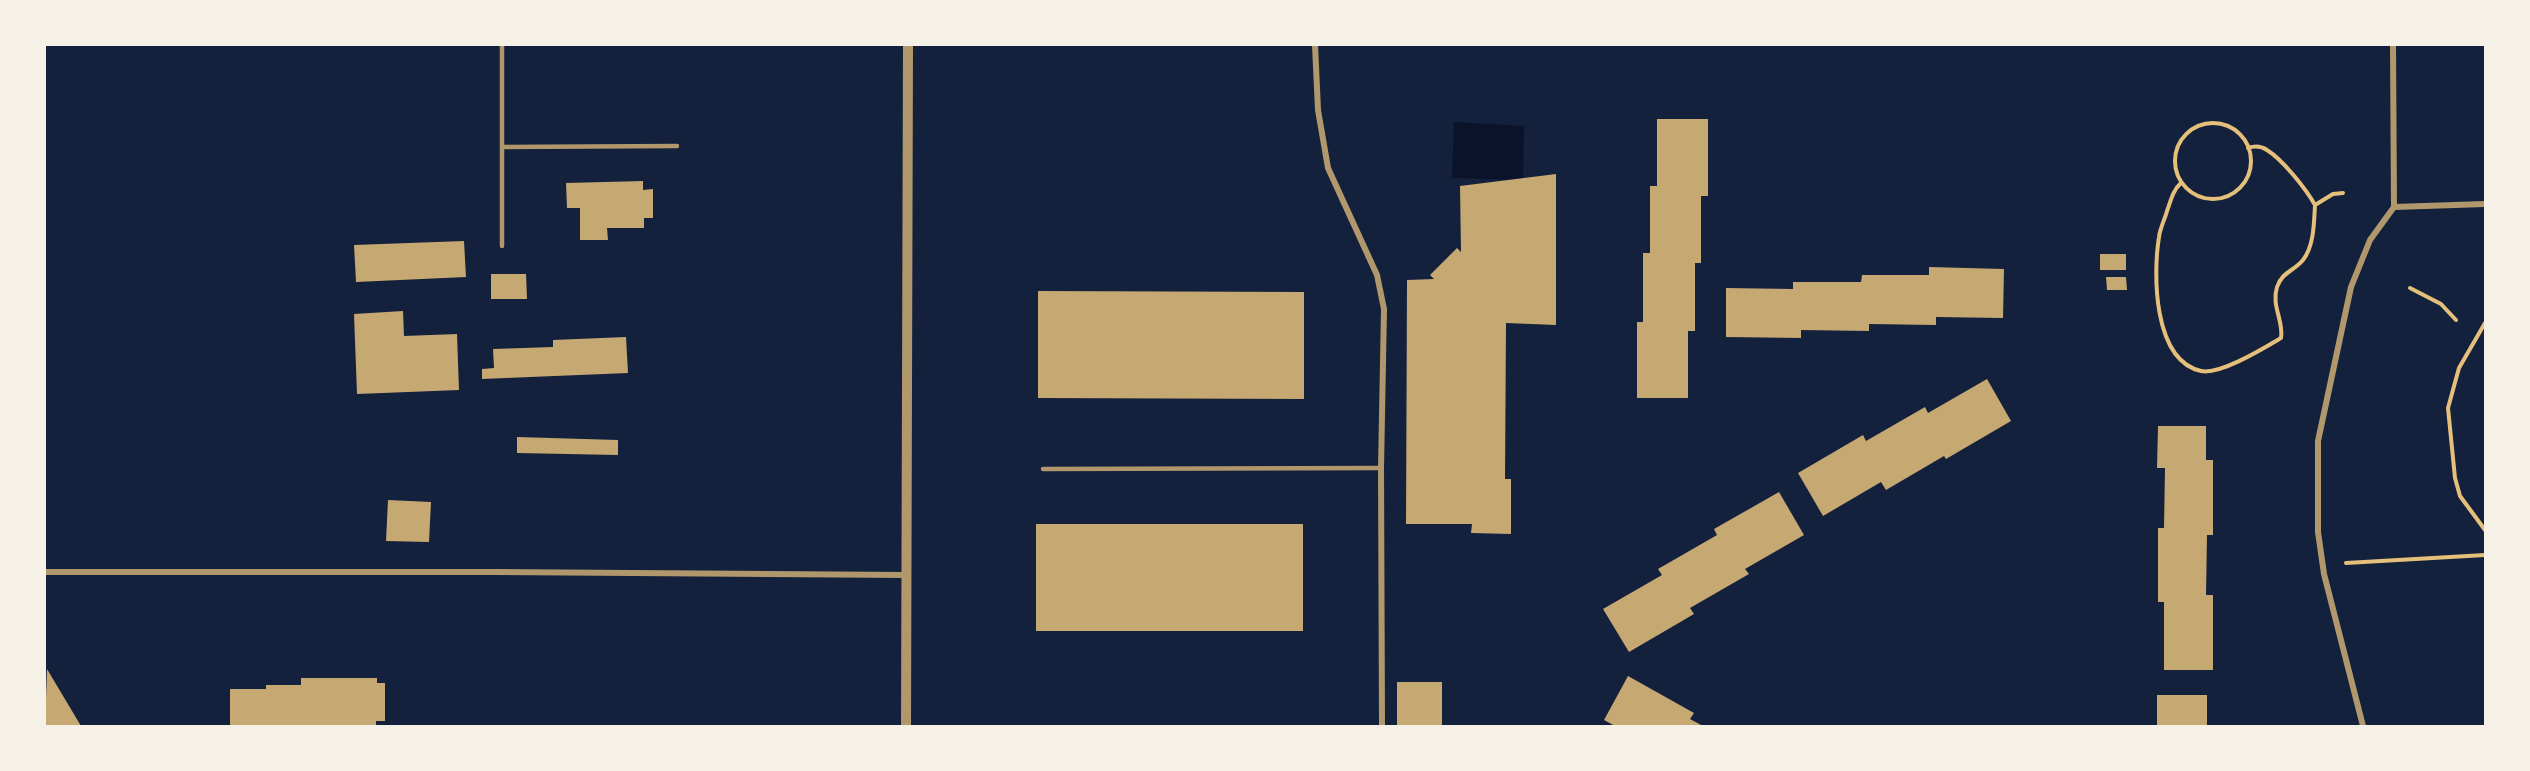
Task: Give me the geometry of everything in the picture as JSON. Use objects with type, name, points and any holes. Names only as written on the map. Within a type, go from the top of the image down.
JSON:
[{"type":"street","points":[[906,726],[908,45]]},
{"type":"street","points":[[1315,45],[1318,110],[1328,168],[1377,276],[1384,309],[1381,468],[1382,726]]},
{"type":"street","points":[[2363,726],[2324,574],[2318,532],[2318,441],[2351,287],[2370,240],[2394,207],[2393,45]]},
{"type":"street","points":[[2394,207],[2485,204]]},
{"type":"street","points":[[45,572],[906,575]]},
{"type":"lane","points":[[502,45],[502,246]]},
{"type":"lane","points":[[502,147],[677,146]]},
{"type":"lane","points":[[1043,469],[1381,468]]},
{"type":"path","points":[[2208,124],[2229,127],[2240,136],[2248,148],[2251,160],[2249,173],[2242,184],[2227,196],[2215,199],[2196,196],[2181,183],[2176,170],[2175,157],[2183,137],[2195,128],[2208,124]]},
{"type":"path","points":[[2181,183],[2175,188],[2159,234],[2158,297],[2162,327],[2171,345],[2187,363],[2202,371],[2223,368],[2280,338],[2282,333],[2274,301],[2276,290],[2280,279],[2303,261],[2314,226],[2315,205],[2308,192],[2267,150],[2254,146],[2248,148]]},
{"type":"path","points":[[2315,205],[2343,192]]},
{"type":"path","points":[[2410,288],[2441,304],[2456,320]]},
{"type":"path","points":[[2485,323],[2459,368],[2448,408],[2455,478],[2460,496],[2485,530]]},
{"type":"path","points":[[2346,562],[2485,555]]},
{"type":"water","points":[[1454,122],[1524,126],[1523,180],[1452,178]]},
{"type":"building","points":[[1657,119],[1708,119],[1708,196],[1701,196],[1701,263],[1695,263],[1695,331],[1688,331],[1688,398],[1637,398],[1637,322],[1643,322],[1643,253],[1650,253],[1650,186],[1657,186]]},
{"type":"building","points":[[1556,174],[1556,325],[1506,323],[1505,479],[1511,479],[1511,534],[1471,533],[1472,524],[1406,524],[1407,280],[1434,279],[1430,275],[1457,248],[1461,252],[1460,186]]},
{"type":"building","points":[[643,181],[643,190],[653,189],[653,218],[644,218],[644,228],[607,228],[608,240],[580,240],[580,208],[567,208],[566,183]]},
{"type":"building","points":[[464,241],[466,277],[356,282],[354,245]]},
{"type":"building","points":[[2100,254],[2126,254],[2126,270],[2100,270]]},
{"type":"building","points":[[1929,267],[2004,269],[2003,318],[1936,317],[1936,325],[1869,324],[1869,331],[1801,330],[1801,338],[1726,337],[1726,288],[1793,289],[1793,282],[1861,282],[1862,275],[1929,275]]},
{"type":"building","points":[[491,274],[526,274],[527,299],[491,299]]},
{"type":"building","points":[[2106,277],[2126,277],[2127,290],[2107,290]]},
{"type":"building","points":[[1038,291],[1304,292],[1304,399],[1038,398]]},
{"type":"building","points":[[403,311],[404,336],[457,334],[459,390],[357,394],[354,314]]},
{"type":"building","points":[[626,337],[628,373],[482,379],[482,369],[494,368],[493,349],[553,347],[553,340]]},
{"type":"building","points":[[1987,379],[2011,421],[1946,459],[1944,456],[1886,490],[1881,482],[1823,516],[1798,473],[1863,435],[1866,441],[1925,407],[1928,413]]},
{"type":"building","points":[[2158,426],[2206,426],[2206,460],[2213,460],[2213,535],[2207,535],[2206,595],[2213,595],[2213,670],[2164,670],[2164,602],[2158,602],[2158,528],[2164,528],[2165,468],[2157,468]]},
{"type":"building","points":[[517,437],[618,440],[618,455],[517,453]]},
{"type":"building","points":[[1779,492],[1804,535],[1745,569],[1749,574],[1690,608],[1694,614],[1629,652],[1603,609],[1662,575],[1658,569],[1717,535],[1714,529]]},
{"type":"building","points":[[388,500],[431,502],[429,542],[386,541]]},
{"type":"building","points":[[1036,524],[1303,524],[1303,631],[1036,631]]},
{"type":"building","points":[[47,669],[81,726],[45,726]]},
{"type":"building","points":[[1628,676],[1694,713],[1690,719],[1703,726],[1615,726],[1604,720]]},
{"type":"building","points":[[301,678],[377,678],[377,683],[385,683],[385,721],[376,721],[376,726],[230,726],[230,689],[266,689],[266,685],[301,685]]},
{"type":"building","points":[[1397,682],[1442,682],[1442,726],[1397,726]]},
{"type":"building","points":[[2157,695],[2207,695],[2207,726],[2157,726]]}]
